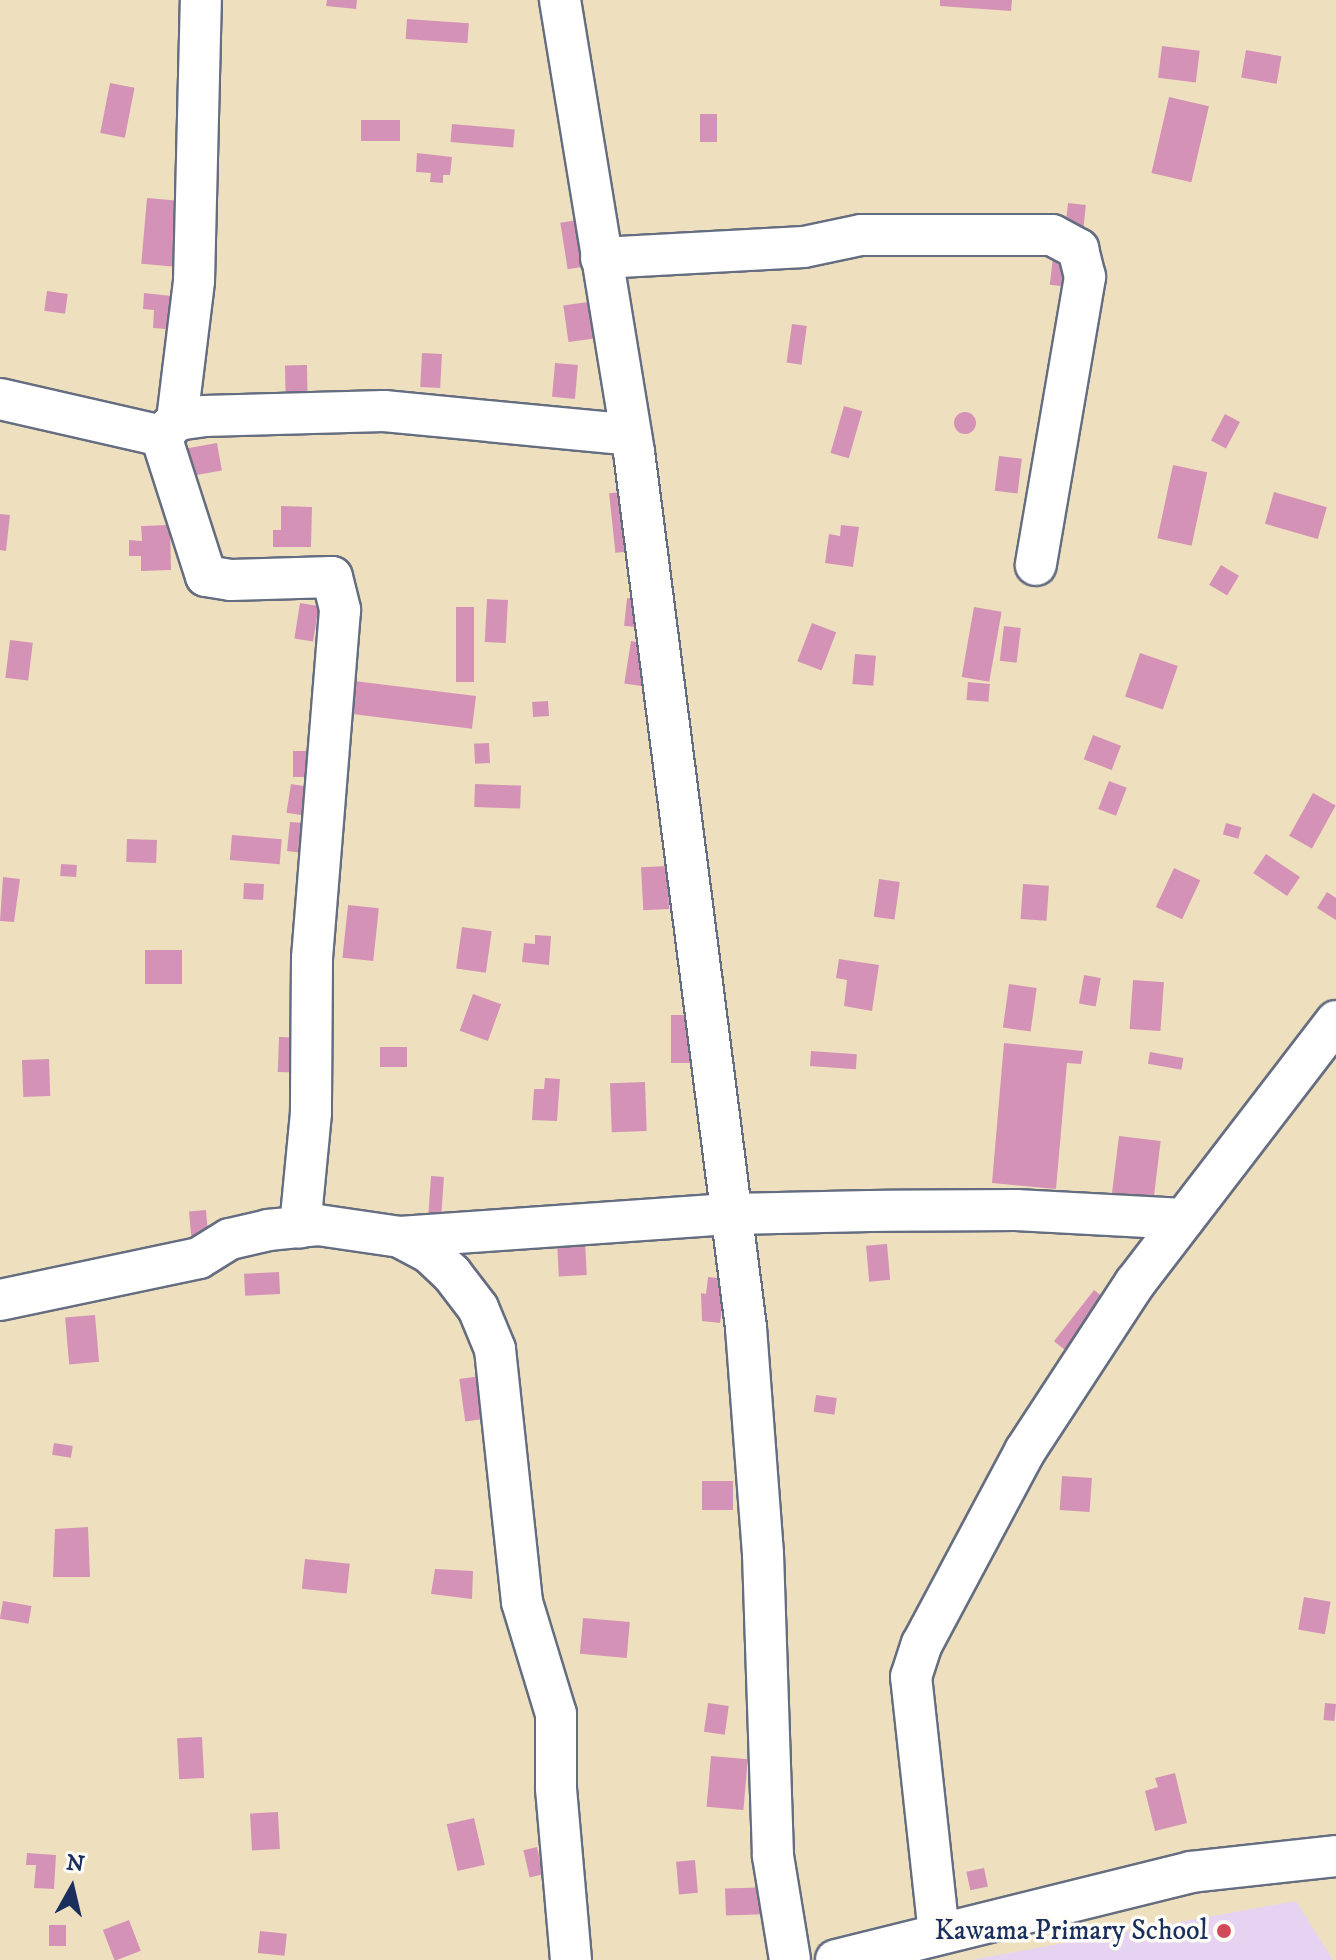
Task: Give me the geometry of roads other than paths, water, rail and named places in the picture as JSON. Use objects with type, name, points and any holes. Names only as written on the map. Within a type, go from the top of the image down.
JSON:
[{"type":"street","points":[[201,0],[194,281],[169,428],[206,576],[231,580],[332,577],[340,610],[312,959],[311,1113],[300,1227]]},
{"type":"street","points":[[560,0],[631,435],[732,1214],[763,1554],[773,1856],[790,1960]]},
{"type":"street","points":[[601,258],[804,247],[861,235],[1052,235],[1078,249],[1085,277],[1036,565]]},
{"type":"street","points":[[0,399],[169,428],[384,411],[631,435]]},
{"type":"street","points":[[939,1934],[911,1677],[922,1644],[1025,1451],[1135,1283],[1336,1021]]},
{"type":"street","points":[[400,1237],[732,1214],[1016,1210],[1184,1219]]},
{"type":"street","points":[[0,1300],[199,1258],[230,1239],[300,1227],[361,1228],[400,1237],[428,1252],[452,1274],[478,1308],[495,1349],[522,1602],[556,1714],[556,1788],[571,1960]]},
{"type":"street","points":[[836,1960],[1191,1872],[1336,1856]]},
{"type":"place","name":"Kawama Primary School","points":[[1224,1931]]}]
